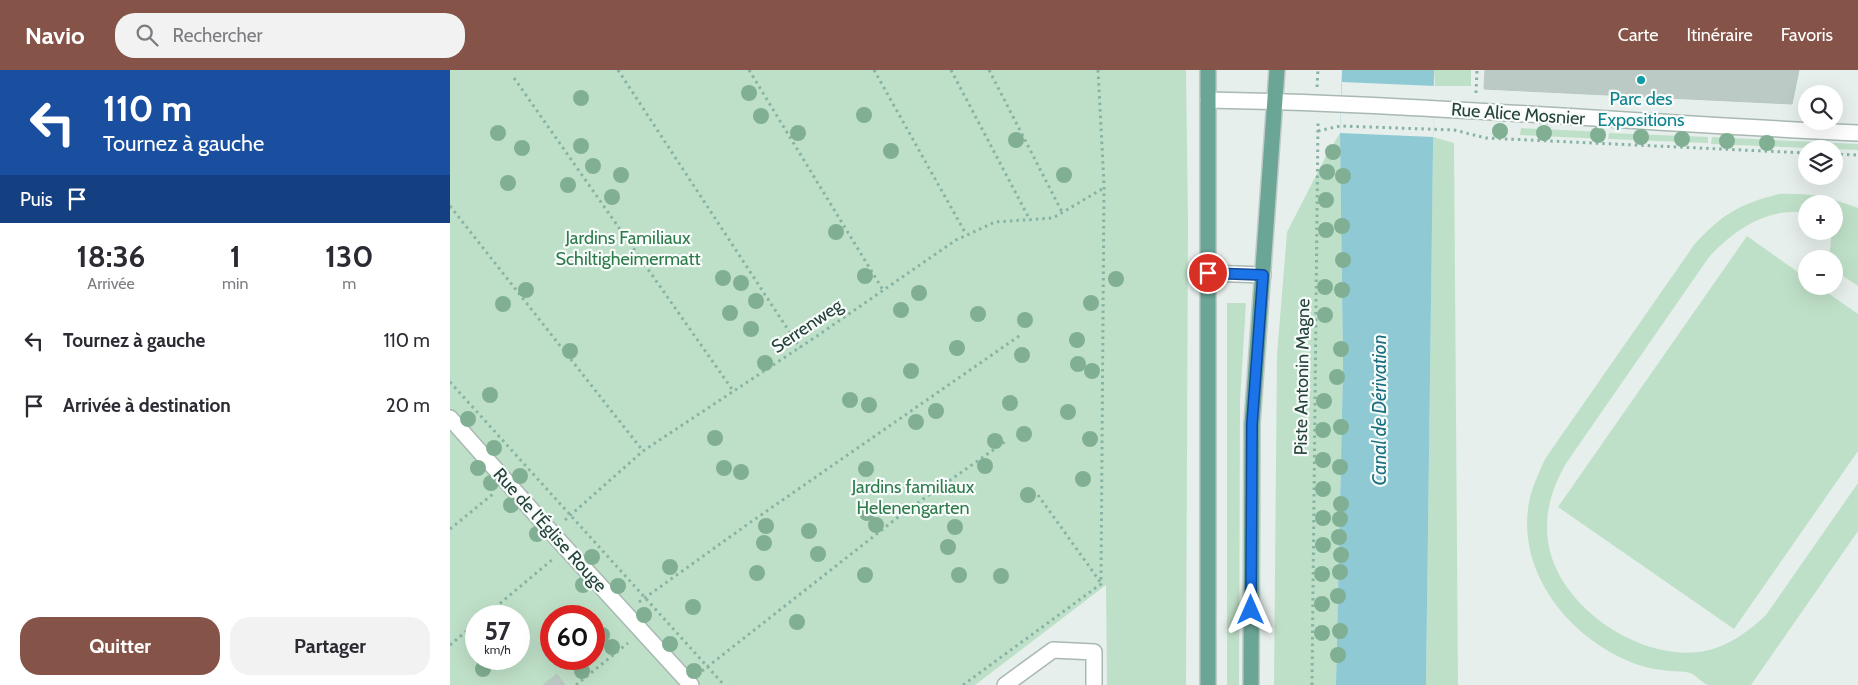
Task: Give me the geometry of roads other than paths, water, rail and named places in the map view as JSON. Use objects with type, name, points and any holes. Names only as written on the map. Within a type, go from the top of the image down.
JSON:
[{"type":"main road","points":[[1208,70],[1208,685]]},
{"type":"main road","points":[[1250,685],[1252,424],[1277,70]]},
{"type":"street","name":"Rue Alice Mosnier","points":[[1208,100],[1341,104],[1858,133]]},
{"type":"street","points":[[1208,273],[1263,275]]},
{"type":"street","name":"Rue de l'Église Rouge","points":[[450,418],[566,549],[689,683]]},
{"type":"street","points":[[1005,685],[1053,650],[1094,652],[1094,685]]},
{"type":"water","name":"Canal de Dérivation","points":[[1342,70],[1434,70],[1426,685],[1336,685],[1343,368],[1340,133]]},
{"type":"place","name":"Parc des Expositions","points":[[1641,80]]},
{"type":"park label","name":"Jardins Familiaux Schiltigheimermatt","points":[[628,248]]},
{"type":"park label","name":"Jardins familiaux Helenengarten","points":[[913,497]]}]
